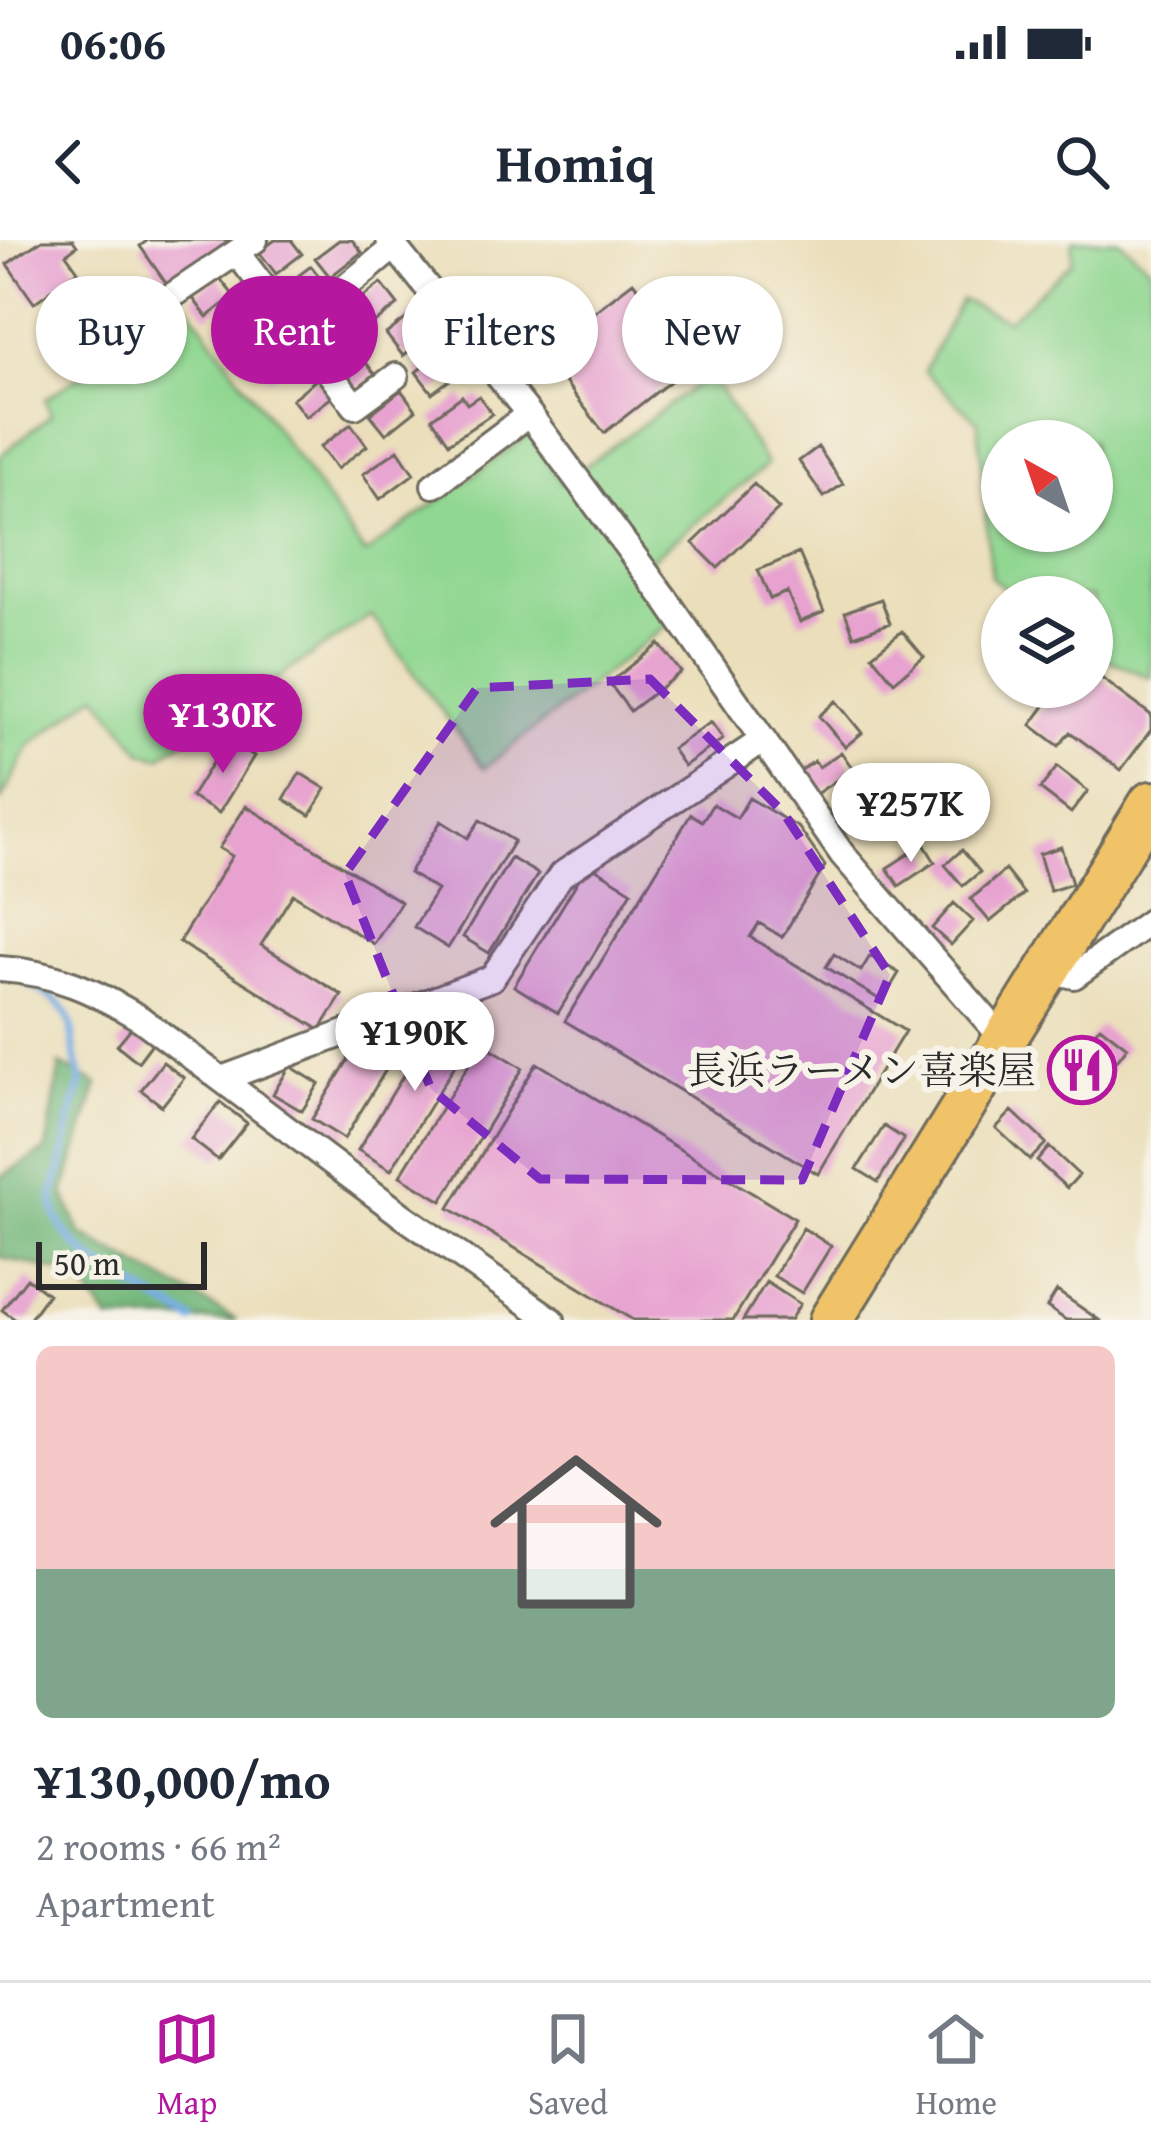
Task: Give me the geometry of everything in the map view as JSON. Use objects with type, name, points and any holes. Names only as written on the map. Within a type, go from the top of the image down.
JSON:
[{"type":"highway","points":[[831,1320],[1151,803]]},
{"type":"street","points":[[355,276],[391,244],[529,414],[667,601],[842,854],[1005,1041]]},
{"type":"street","points":[[187,286],[246,246],[263,276]]},
{"type":"street","points":[[337,384],[355,406],[396,376]]},
{"type":"street","points":[[434,485],[529,414]]},
{"type":"street","points":[[222,1079],[492,978],[561,875],[763,740]]},
{"type":"street","points":[[1048,970],[1074,976],[1151,921]]},
{"type":"street","points":[[13,970],[58,977],[97,992],[141,1019],[403,1216],[552,1320]]},
{"type":"highlighted area","points":[[650,679],[783,812],[890,975],[802,1180],[540,1179],[431,1089],[345,874],[477,688]]},
{"type":"green space","points":[[1073,240],[1119,240],[1151,268],[1151,678],[1113,662],[1113,576],[991,576],[989,552],[1113,552],[1113,420],[981,420],[981,458],[978,422],[924,371],[961,300],[1008,320],[1072,262]]},
{"type":"green space","points":[[187,306],[211,337],[211,384],[244,384],[365,554],[529,435],[562,483],[698,384],[716,384],[767,465],[632,574],[670,623],[484,768],[371,615],[160,757],[143,753],[97,694],[30,745],[0,802],[0,456],[51,415],[45,399],[68,384],[187,384]]},
{"type":"green space","points":[[60,1065],[98,1084],[64,1193],[81,1234],[237,1320],[109,1320],[77,1276],[0,1257],[0,1177],[46,1150]]},
{"type":"building","points":[[42,240],[73,240],[77,246],[66,254],[78,271],[71,276],[36,276],[34,303],[7,264]]},
{"type":"building","points":[[148,240],[241,240],[187,277],[161,276],[140,246]]},
{"type":"building","points":[[275,240],[291,240],[302,254],[276,274],[259,252]]},
{"type":"building","points":[[339,240],[352,240],[362,252],[331,276],[315,258]]},
{"type":"building","points":[[311,266],[319,276],[298,276]]},
{"type":"building","points":[[211,282],[211,314],[207,317],[192,297]]},
{"type":"building","points":[[381,283],[398,305],[378,320]]},
{"type":"building","points":[[622,290],[622,384],[667,384],[604,433],[566,384],[598,384],[598,309]]},
{"type":"building","points":[[402,322],[402,355],[386,334]]},
{"type":"building","points":[[311,384],[322,384],[332,397],[306,417],[292,399]]},
{"type":"building","points":[[401,390],[416,410],[386,434],[370,414]]},
{"type":"building","points":[[462,396],[467,404],[479,396],[492,414],[449,443],[432,418]]},
{"type":"building","points":[[351,424],[367,446],[337,469],[320,447]]},
{"type":"building","points":[[818,447],[843,484],[824,497],[799,461]]},
{"type":"building","points":[[398,450],[414,474],[380,499],[363,474]]},
{"type":"building","points":[[754,484],[779,509],[718,568],[693,543]]},
{"type":"building","points":[[799,553],[824,612],[800,622],[787,592],[770,599],[758,570]]},
{"type":"building","points":[[881,599],[890,623],[854,636],[845,612]]},
{"type":"building","points":[[902,631],[924,657],[894,682],[872,655]]},
{"type":"building","points":[[659,644],[681,672],[630,711],[609,683]]},
{"type":"building","points":[[1113,687],[1151,715],[1151,730],[1121,770],[1070,732],[1059,746],[1031,725],[1044,708],[1113,708]]},
{"type":"building","points":[[836,701],[862,733],[845,747],[819,716]]},
{"type":"building","points":[[253,705],[276,720],[259,747],[235,733]]},
{"type":"building","points":[[711,722],[723,739],[684,766],[672,749]]},
{"type":"building","points":[[227,739],[254,756],[219,813],[191,797]]},
{"type":"building","points":[[841,752],[853,769],[816,794],[800,771],[814,761],[819,767]]},
{"type":"building","points":[[1057,767],[1088,791],[1071,813],[1040,789]]},
{"type":"building","points":[[300,773],[326,789],[310,815],[284,799]]},
{"type":"building","points":[[897,785],[916,807],[888,831],[869,808]]},
{"type":"building","points":[[749,798],[799,828],[825,866],[782,937],[759,923],[750,937],[905,1031],[818,1174],[565,1021],[691,814],[702,821],[713,804],[737,818]]},
{"type":"building","points":[[246,806],[401,902],[374,944],[293,894],[261,945],[342,995],[320,1030],[179,942],[232,856],[219,848]]},
{"type":"building","points":[[480,820],[514,841],[448,948],[414,927],[437,890],[409,873],[441,821],[468,838]]},
{"type":"building","points":[[924,844],[935,862],[899,886],[887,868]]},
{"type":"building","points":[[1061,847],[1072,884],[1050,891],[1039,854]]},
{"type":"building","points":[[962,850],[980,872],[963,886],[945,865]]},
{"type":"building","points":[[511,858],[538,874],[489,953],[463,937]]},
{"type":"building","points":[[588,864],[632,891],[558,1013],[514,986]]},
{"type":"building","points":[[1005,870],[1024,894],[990,922],[971,899]]},
{"type":"building","points":[[954,903],[973,921],[951,945],[932,928]]},
{"type":"building","points":[[834,954],[861,971],[870,956],[899,973],[882,1001],[826,967]]},
{"type":"building","points":[[439,1017],[472,1037],[391,1170],[358,1150]]},
{"type":"building","points":[[1100,1026],[1127,1047],[1086,1101],[1058,1079]]},
{"type":"building","points":[[132,1027],[153,1042],[138,1062],[117,1045]]},
{"type":"building","points":[[361,1039],[393,1058],[344,1139],[312,1119]]},
{"type":"building","points":[[482,1043],[523,1068],[442,1201],[400,1176]]},
{"type":"building","points":[[163,1062],[184,1078],[162,1106],[141,1090]]},
{"type":"building","points":[[537,1063],[795,1219],[733,1320],[633,1320],[449,1208]]},
{"type":"building","points":[[290,1066],[319,1084],[302,1111],[273,1094]]},
{"type":"building","points":[[220,1102],[247,1123],[218,1160],[191,1139]]},
{"type":"building","points":[[1012,1111],[1046,1143],[1030,1160],[996,1128]]},
{"type":"building","points":[[884,1126],[904,1139],[878,1182],[857,1169]]},
{"type":"building","points":[[1049,1147],[1079,1175],[1067,1188],[1037,1161]]},
{"type":"building","points":[[803,1228],[831,1246],[802,1293],[774,1276]]},
{"type":"building","points":[[27,1278],[48,1294],[29,1320],[16,1320],[2,1310]]},
{"type":"building","points":[[766,1282],[800,1304],[790,1320],[743,1320]]},
{"type":"building","points":[[1057,1291],[1099,1320],[1066,1320],[1047,1307]]},
{"type":"waterway","points":[[24,980],[66,1013],[82,1082],[53,1196],[58,1220],[88,1256],[192,1320]]},
{"type":"place","name":"長浜ラーメン喜楽屋","points":[[1082,1070]]}]
